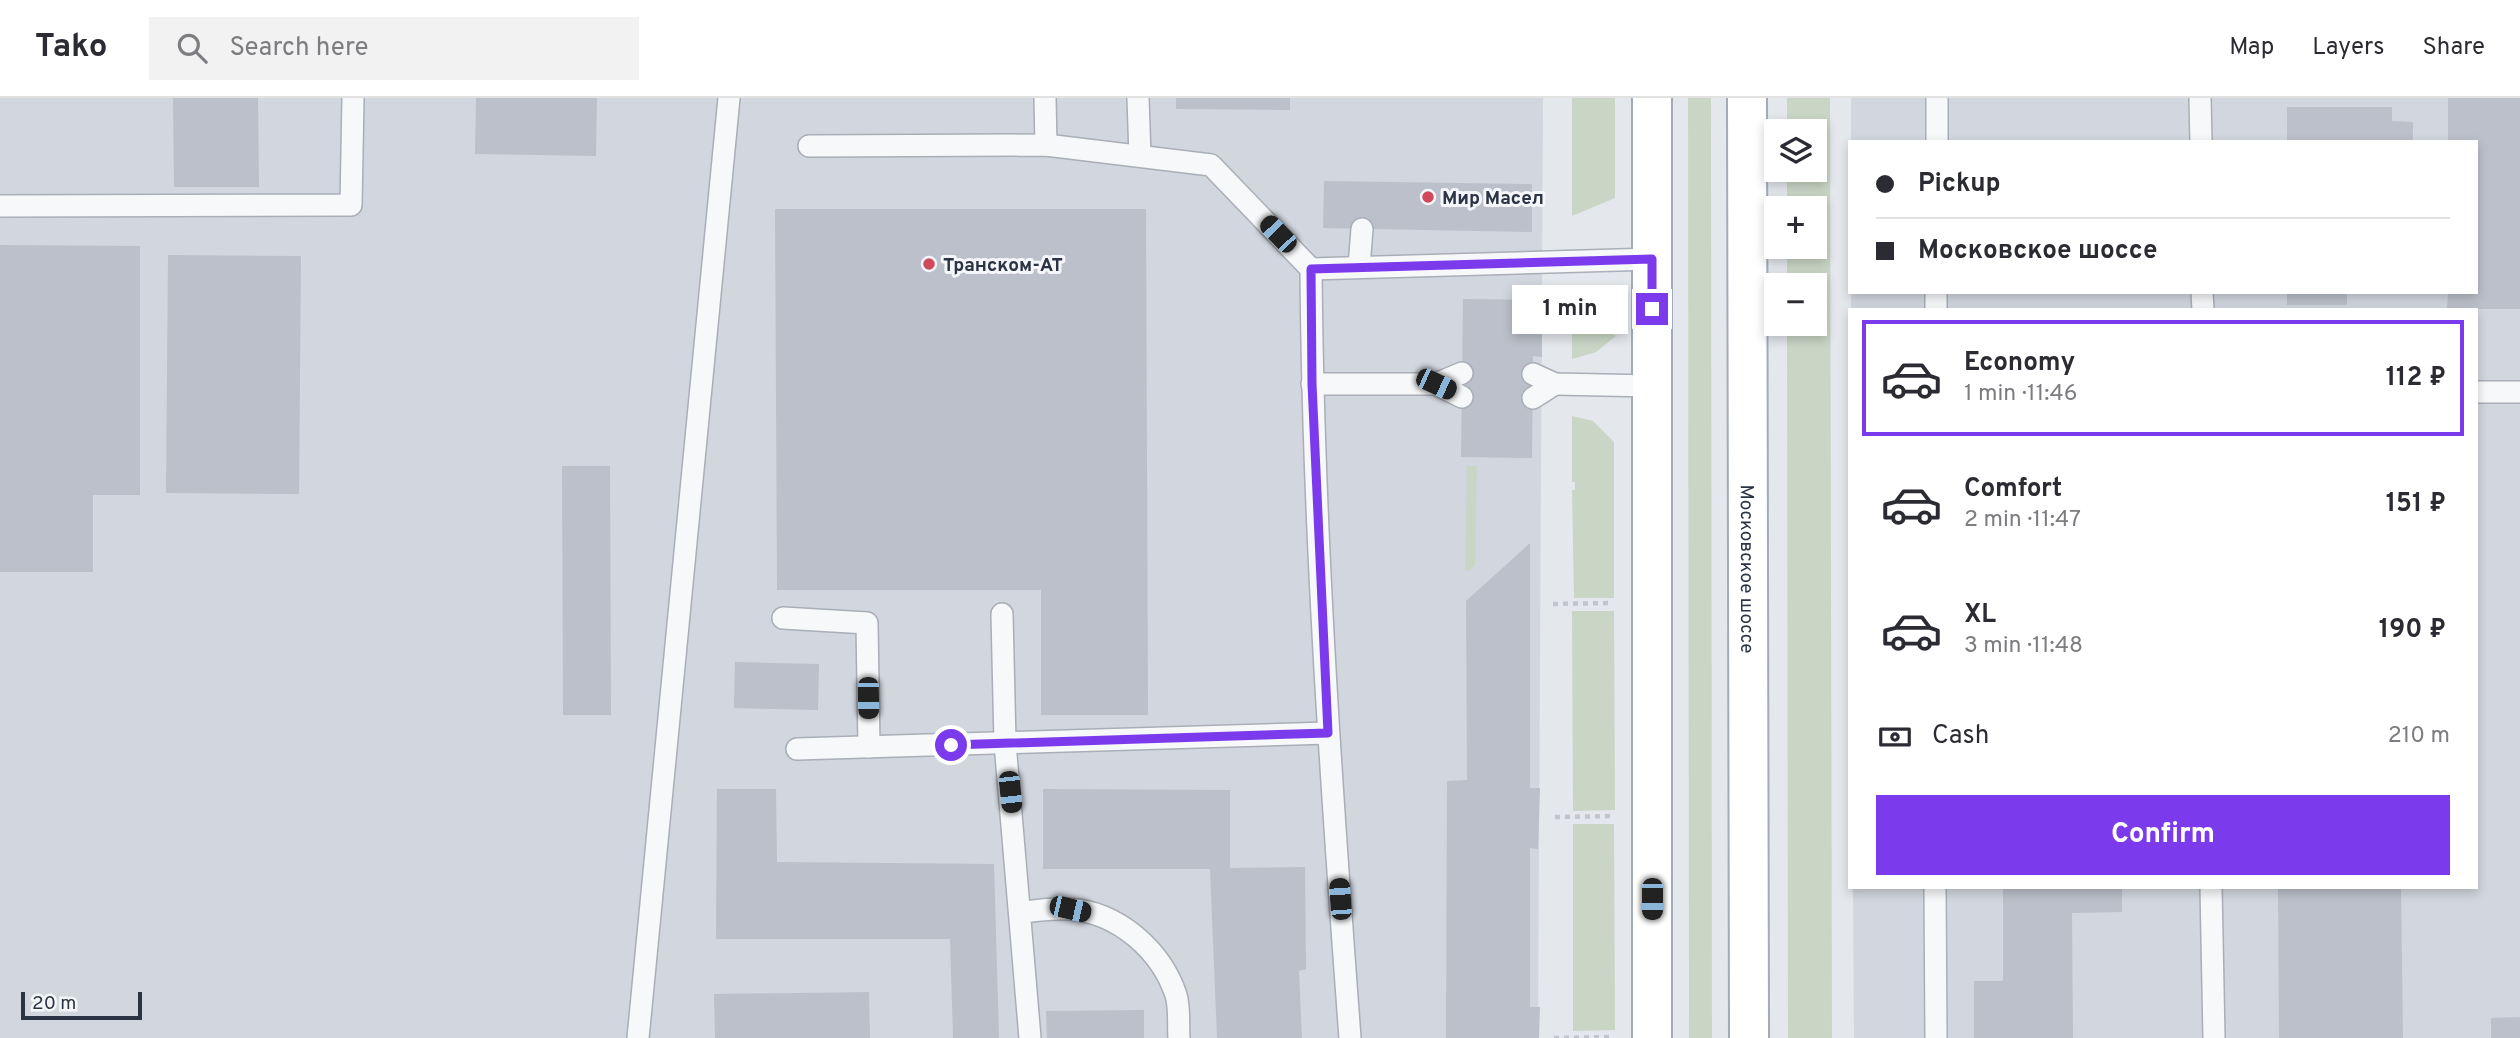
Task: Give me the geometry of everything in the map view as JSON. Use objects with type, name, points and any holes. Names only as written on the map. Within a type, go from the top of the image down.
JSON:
[{"type":"main road","points":[[1652,98],[1652,1037]]},
{"type":"main road","name":"Московское шоссе","points":[[1747,98],[1749,1038]]},
{"type":"lane","points":[[0,206],[351,205],[353,98]]},
{"type":"lane","points":[[638,1038],[729,98]]},
{"type":"lane","points":[[1045,98],[1046,145]]},
{"type":"lane","points":[[1138,98],[1140,156]]},
{"type":"lane","points":[[1937,98],[1937,140]]},
{"type":"lane","points":[[2200,98],[2201,140]]},
{"type":"lane","points":[[808,146],[1046,145],[1211,164],[1311,269],[1312,384],[1328,733],[1350,1038]]},
{"type":"lane","points":[[1359,267],[1362,229]]},
{"type":"lane","points":[[1311,269],[1652,259]]},
{"type":"lane","points":[[1312,384],[1436,384],[1462,373]]},
{"type":"lane","points":[[1533,374],[1555,384],[1652,386]]},
{"type":"lane","points":[[1436,384],[1462,397]]},
{"type":"lane","points":[[1533,398],[1555,384]]},
{"type":"lane","points":[[2478,392],[2520,392]]},
{"type":"lane","points":[[1002,614],[1005,743],[1030,1038]]},
{"type":"lane","points":[[783,618],[867,624],[869,747]]},
{"type":"lane","points":[[797,749],[1328,733]]},
{"type":"lane","points":[[1935,889],[1936,1038]]},
{"type":"lane","points":[[2211,889],[2214,1038]]},
{"type":"lane","points":[[1021,912],[1070,909],[1103,917],[1137,936],[1163,965],[1177,998],[1179,1038]]},
{"type":"path","points":[[1542,315],[1555,315]]},
{"type":"path","points":[[1553,604],[1652,603]]},
{"type":"path","points":[[1555,817],[1652,816]]},
{"type":"path","points":[[1554,1038],[1652,1037]]},
{"type":"shaded area","points":[[0,98],[1543,98],[1538,1038],[0,1038]]},
{"type":"shaded area","points":[[1851,98],[2520,98],[2520,1038],[1854,1038],[1853,889],[2478,889],[2478,308],[1851,308],[1851,294],[2478,294],[2478,140],[1851,140]]},
{"type":"green space","points":[[1572,98],[1615,98],[1615,198],[1572,216]]},
{"type":"green space","points":[[1688,98],[1711,98],[1712,1038],[1689,1038]]},
{"type":"green space","points":[[1787,98],[1830,98],[1832,1038],[1788,1038],[1787,336],[1827,336],[1827,273],[1787,273],[1787,259],[1827,259],[1827,196],[1787,196],[1787,182],[1827,182],[1827,119],[1787,119]]},
{"type":"green space","points":[[1572,311],[1616,336],[1596,352],[1572,359]]},
{"type":"green space","points":[[1572,416],[1593,421],[1614,442],[1614,598],[1574,598],[1572,490],[1575,490],[1575,482],[1572,482]]},
{"type":"green space","points":[[1467,466],[1477,466],[1475,564],[1469,571],[1465,571]]},
{"type":"green space","points":[[1572,611],[1614,611],[1615,810],[1573,811]]},
{"type":"green space","points":[[1573,824],[1614,824],[1615,1030],[1573,1031]]},
{"type":"building","points":[[173,98],[258,98],[259,187],[174,187]]},
{"type":"building","points":[[476,98],[597,98],[596,156],[475,154]]},
{"type":"building","points":[[1176,98],[1290,98],[1290,110],[1176,109]]},
{"type":"building","points":[[2448,98],[2520,98],[2520,309],[2447,308],[2448,294],[2478,294],[2478,140],[2448,140]]},
{"type":"building","points":[[2287,107],[2392,107],[2392,121],[2413,122],[2413,140],[2287,140]]},
{"type":"building","name":"Мир Масел","points":[[1324,181],[1532,184],[1532,232],[1323,228]]},
{"type":"building","points":[[775,209],[1146,209],[1148,715],[1041,715],[1041,590],[777,590]]},
{"type":"building","points":[[0,245],[140,246],[140,495],[93,495],[93,572],[0,572]]},
{"type":"building","points":[[168,255],[301,256],[299,494],[166,493]]},
{"type":"building","points":[[2287,294],[2347,294],[2347,305],[2287,305]]},
{"type":"building","points":[[1463,299],[1542,300],[1542,357],[1533,356],[1532,458],[1461,457]]},
{"type":"building","points":[[562,466],[610,466],[611,715],[563,715]]},
{"type":"building","points":[[1530,543],[1530,788],[1540,788],[1538,849],[1530,848],[1530,1007],[1540,1007],[1539,1038],[1446,1038],[1447,781],[1467,780],[1466,601]]},
{"type":"building","points":[[735,662],[819,664],[818,710],[734,708]]},
{"type":"building","points":[[717,789],[776,789],[777,862],[994,864],[999,1038],[953,1038],[950,939],[716,939]]},
{"type":"building","points":[[1043,789],[1230,790],[1230,868],[1305,867],[1306,969],[1299,971],[1302,1038],[1217,1038],[1210,869],[1043,869]]},
{"type":"building","points":[[2003,889],[2122,889],[2122,912],[2072,913],[2073,1038],[1974,1038],[1974,981],[2003,981]]},
{"type":"building","points":[[2278,889],[2401,889],[2403,1038],[2279,1038]]},
{"type":"building","points":[[869,992],[870,1038],[715,1038],[714,994]]},
{"type":"building","points":[[1144,1010],[1144,1038],[1047,1038],[1046,1011]]},
{"type":"building","points":[[2520,1017],[2520,1038],[2491,1038],[2491,1018]]},
{"type":"place","name":"Мир Масел","points":[[1428,197]]},
{"type":"place","name":"Транском-АТ","points":[[929,264]]},
{"type":"route","points":[[951,745],[1328,733],[1312,384],[1311,269],[1652,259],[1652,309]]}]
